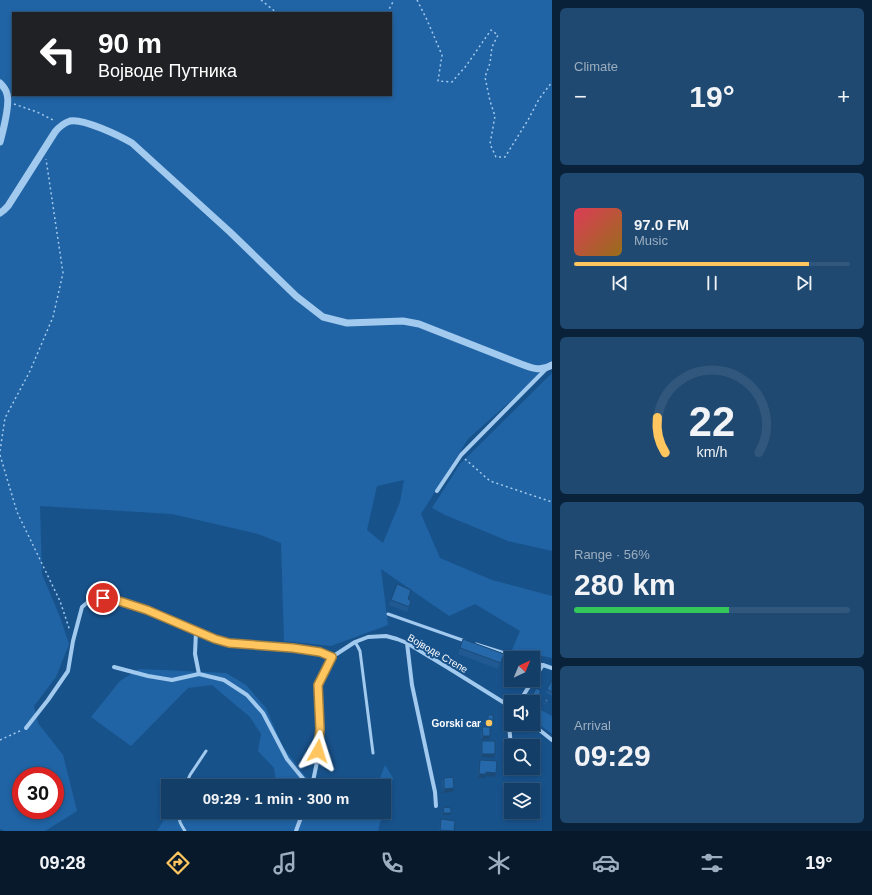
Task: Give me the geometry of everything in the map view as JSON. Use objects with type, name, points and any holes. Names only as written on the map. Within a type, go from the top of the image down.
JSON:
[{"type":"street","points":[[0,83],[4,86],[7,93],[8,102],[0,142]]},
{"type":"street","points":[[0,213],[8,206],[55,132],[69,121],[75,120],[87,123],[122,137],[132,143],[230,232],[296,296],[323,317],[347,323],[403,321],[419,324],[538,370],[550,366]]},
{"type":"street","points":[[437,491],[461,455],[550,366]]},
{"type":"street","points":[[26,728],[48,700],[68,670],[73,641],[82,607],[88,602],[103,598],[116,600],[147,610],[215,639],[229,643],[293,648],[320,652],[332,657],[318,685],[320,729],[317,762],[313,779]]},
{"type":"street","points":[[196,631],[195,654],[199,674]]},
{"type":"street","name":"Војводе Степе","points":[[332,657],[355,642],[368,638],[386,636],[396,638],[504,700]]},
{"type":"street","points":[[407,643],[412,685],[435,792],[436,806]]},
{"type":"street","points":[[540,670],[543,665],[552,668]]},
{"type":"street","points":[[114,667],[148,676],[172,680],[199,674],[224,680],[247,695],[263,713],[288,760],[305,779]]},
{"type":"street","points":[[540,730],[552,740]]},
{"type":"street","points":[[296,831],[300,819]]},
{"type":"lane","points":[[388,614],[468,642]]},
{"type":"lane","points":[[355,642],[360,651],[373,753]]},
{"type":"lane","points":[[475,644],[504,653]]},
{"type":"lane","points":[[188,779],[206,751]]},
{"type":"lane","points":[[178,819],[181,826],[186,831]]},
{"type":"path","points":[[261,0],[276,12]]},
{"type":"path","points":[[388,12],[394,0]]},
{"type":"path","points":[[417,0],[442,55],[438,81],[452,82],[466,66],[491,30],[498,35],[492,47],[490,63],[485,77],[495,116],[490,144],[496,157],[505,157],[539,99],[552,82]]},
{"type":"path","points":[[8,102],[37,112],[62,125]]},
{"type":"path","points":[[0,451],[5,418],[30,371],[53,317],[63,273],[45,148]]},
{"type":"path","points":[[0,455],[17,512],[60,601],[73,641]]},
{"type":"path","points":[[461,455],[490,481],[552,502]]},
{"type":"path","points":[[0,739],[26,728]]},
{"type":"shaded area","points":[[0,0],[552,0],[552,364],[468,439],[421,514],[440,558],[492,580],[552,596],[552,658],[540,656],[540,651],[512,650],[520,631],[475,604],[449,616],[381,569],[388,625],[331,646],[284,641],[281,543],[258,534],[172,514],[40,506],[42,574],[60,617],[69,644],[56,677],[34,706],[38,723],[63,755],[77,811],[45,831],[5,831],[0,829]],"holes":[[[404,480],[400,502],[383,543],[367,530],[377,486]]]},
{"type":"shaded area","points":[[552,373],[552,551],[508,541],[445,515],[432,508],[460,464]]},
{"type":"shaded area","points":[[139,669],[226,673],[246,685],[266,708],[283,747],[305,776],[310,779],[276,779],[274,768],[258,751],[261,734],[250,717],[212,685],[188,688],[131,746],[91,717],[120,681]]},
{"type":"shaded area","points":[[540,710],[552,716],[552,734],[540,725]]},
{"type":"shaded area","points":[[385,765],[393,778],[391,785],[391,779],[380,779]]},
{"type":"shaded area","points":[[165,819],[381,819],[378,831],[157,831]]},
{"type":"building","points":[[397,584],[411,590],[408,599],[411,601],[409,607],[391,600]]},
{"type":"building","points":[[463,639],[504,654],[501,663],[460,648]]},
{"type":"building","points":[[552,680],[552,692],[547,689]]},
{"type":"building","points":[[536,688],[541,691],[539,695],[532,695]]},
{"type":"building","points":[[545,698],[549,700],[548,703],[544,701]]},
{"type":"building","points":[[488,715],[493,715],[493,723],[488,723]]},
{"type":"building","points":[[482,727],[490,727],[490,736],[483,736]]},
{"type":"building","points":[[482,741],[495,741],[495,754],[482,754]]},
{"type":"building","points":[[480,760],[497,761],[496,773],[486,772],[486,774],[479,774]]},
{"type":"building","points":[[453,777],[454,788],[444,789],[444,778]]},
{"type":"building","points":[[444,807],[451,808],[451,813],[443,813]]},
{"type":"building","points":[[441,819],[455,821],[454,831],[440,830]]},
{"type":"place","name":"Gorski car","points":[[489,723]]},
{"type":"route","points":[[103,598],[116,600],[147,610],[215,639],[229,643],[293,648],[320,652],[332,657],[318,685],[320,729],[318,751]]}]
